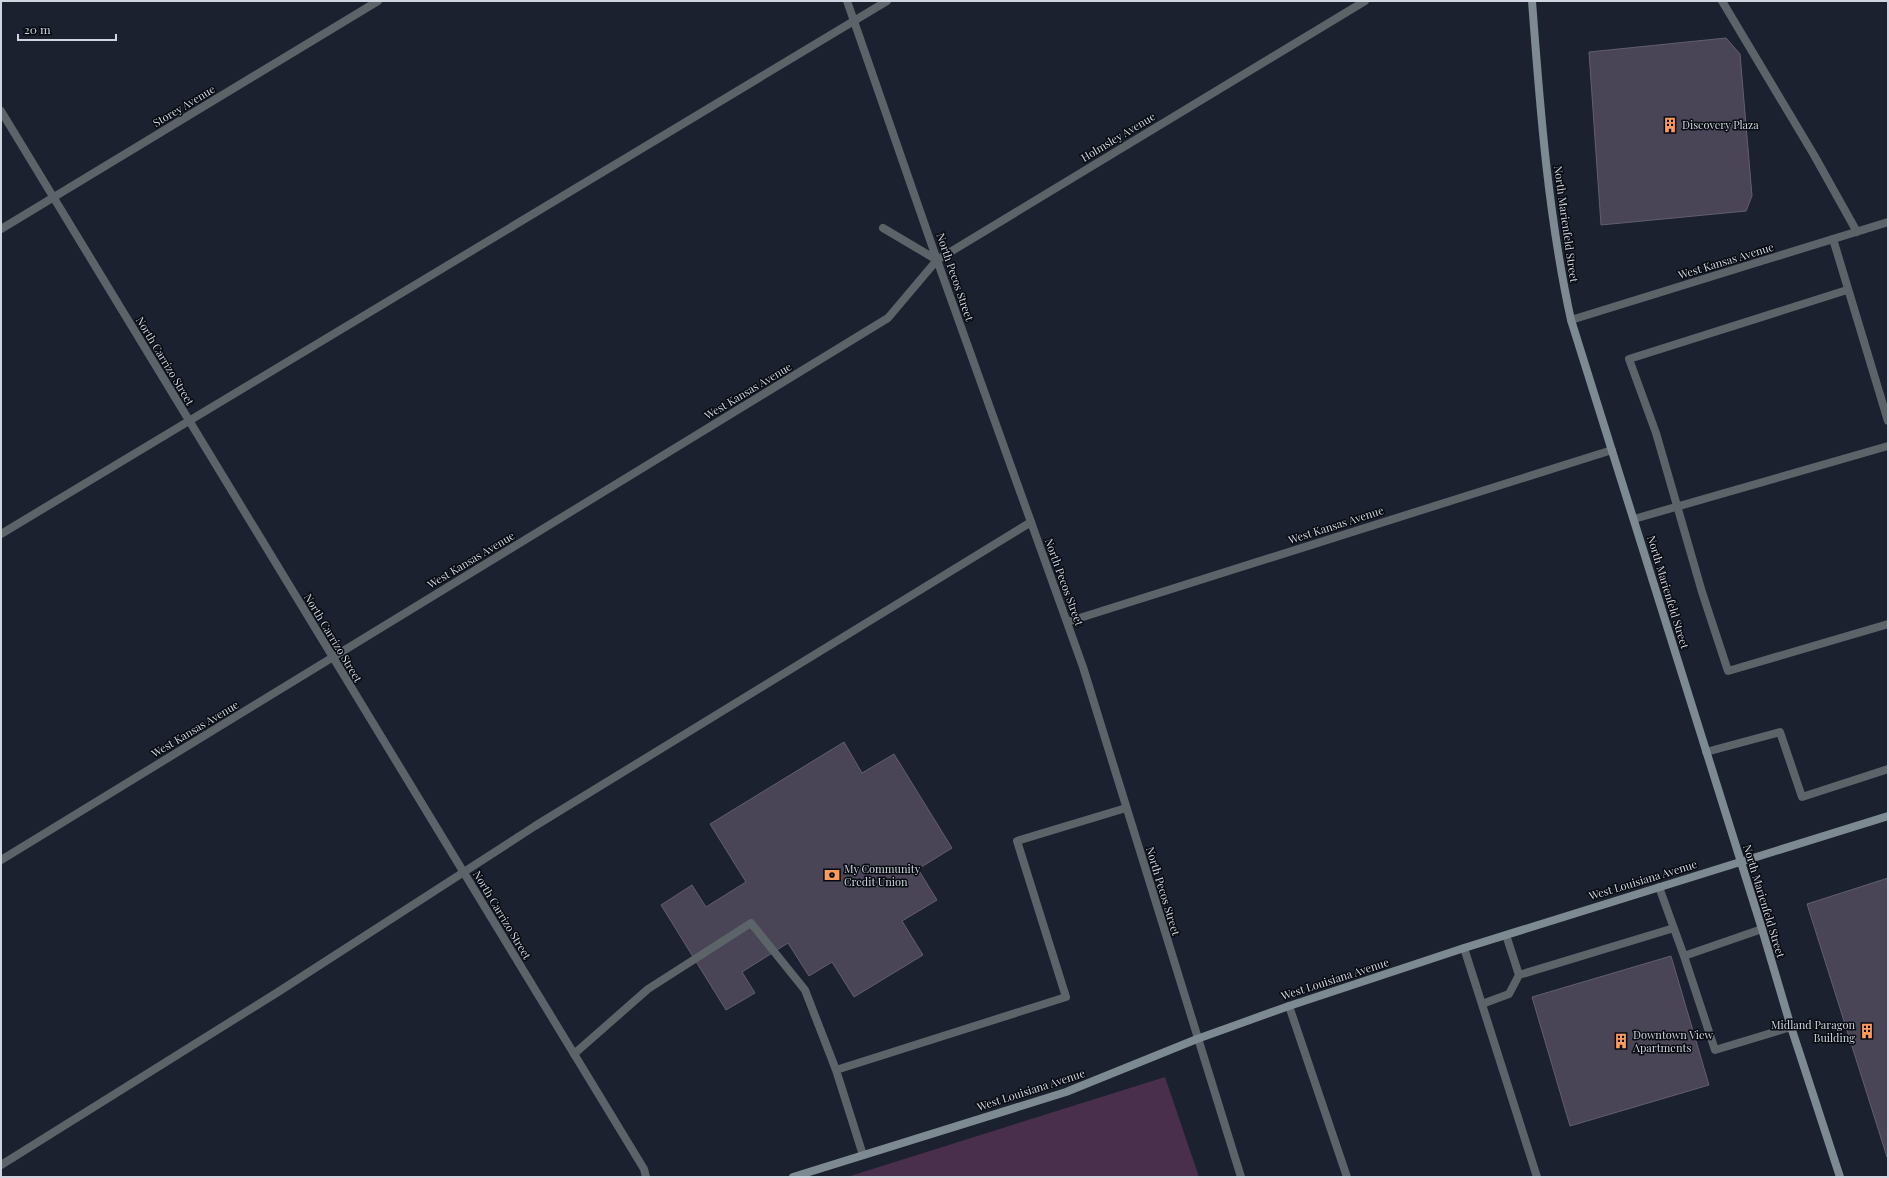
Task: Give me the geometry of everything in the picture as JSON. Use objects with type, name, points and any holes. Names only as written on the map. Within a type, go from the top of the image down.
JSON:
[{"type":"street","name":"Storey Avenue","points":[[1,229],[378,1]]},
{"type":"street","name":"North Pecos Street","points":[[847,1],[937,260],[1083,667],[1240,1177]]},
{"type":"street","points":[[1,534],[887,1]]},
{"type":"street","name":"Holmsley Avenue","points":[[937,260],[1365,1]]},
{"type":"street","name":"North Marienfeld Street","points":[[1532,1],[1540,111],[1558,260],[1571,320],[1741,861],[1838,1177]]},
{"type":"street","points":[[1722,1],[1814,155],[1857,232]]},
{"type":"street","name":"North Carrizo Street","points":[[1,111],[332,658],[644,1169],[646,1177]]},
{"type":"street","name":"West Kansas Avenue","points":[[1571,320],[1888,222]]},
{"type":"street","points":[[883,228],[937,260]]},
{"type":"street","points":[[1832,239],[1888,421]]},
{"type":"street","name":"West Kansas Avenue","points":[[1,860],[888,318],[937,260]]},
{"type":"street","points":[[1847,290],[1629,358],[1656,433],[1702,592],[1728,671],[1888,624]]},
{"type":"street","points":[[1634,519],[1888,446]]},
{"type":"street","name":"West Kansas Avenue","points":[[1066,622],[1612,450]]},
{"type":"street","points":[[1,1165],[278,992],[463,872],[1031,522]]},
{"type":"street","points":[[1706,752],[1780,732],[1802,797],[1888,769]]},
{"type":"street","points":[[836,1070],[1066,997],[1017,841],[1126,808]]},
{"type":"street","name":"West Louisiana Avenue","points":[[794,1177],[1066,1092],[1197,1039],[1289,1006],[1464,948],[1888,816]]},
{"type":"street","points":[[1660,887],[1715,1050],[1791,1027]]},
{"type":"street","points":[[574,1054],[648,989],[751,923],[805,990],[836,1070],[863,1155]]},
{"type":"street","points":[[1482,1004],[1509,994],[1520,975],[1674,928]]},
{"type":"street","points":[[1684,956],[1762,930]]},
{"type":"street","points":[[1506,935],[1520,975]]},
{"type":"street","points":[[1464,948],[1537,1177]]},
{"type":"street","points":[[1289,1006],[1346,1177]]},
{"type":"shaded area","points":[[1165,1077],[1199,1177],[847,1177]]},
{"type":"building","name":"Discovery Plaza","points":[[1726,38],[1740,54],[1752,196],[1746,211],[1601,225],[1589,52]]},
{"type":"building","name":"My Community Credit Union","points":[[844,742],[862,773],[894,754],[952,848],[918,869],[937,900],[902,921],[923,955],[854,997],[832,962],[809,976],[788,943],[742,972],[755,993],[726,1010],[661,905],[692,885],[706,907],[746,882],[710,824]]},
{"type":"building","name":"Midland Paragon Building","points":[[1888,878],[1888,1157],[1887,1157],[1807,904]]},
{"type":"building","name":"Downtown View Apartments","points":[[1671,956],[1709,1085],[1570,1126],[1532,997]]},
{"type":"place","name":"Discovery Plaza","points":[[1670,125]]},
{"type":"place","name":"My Community Credit Union","points":[[832,875]]},
{"type":"place","name":"Midland Paragon Building","points":[[1867,1031]]},
{"type":"place","name":"Downtown View Apartments","points":[[1621,1041]]}]
